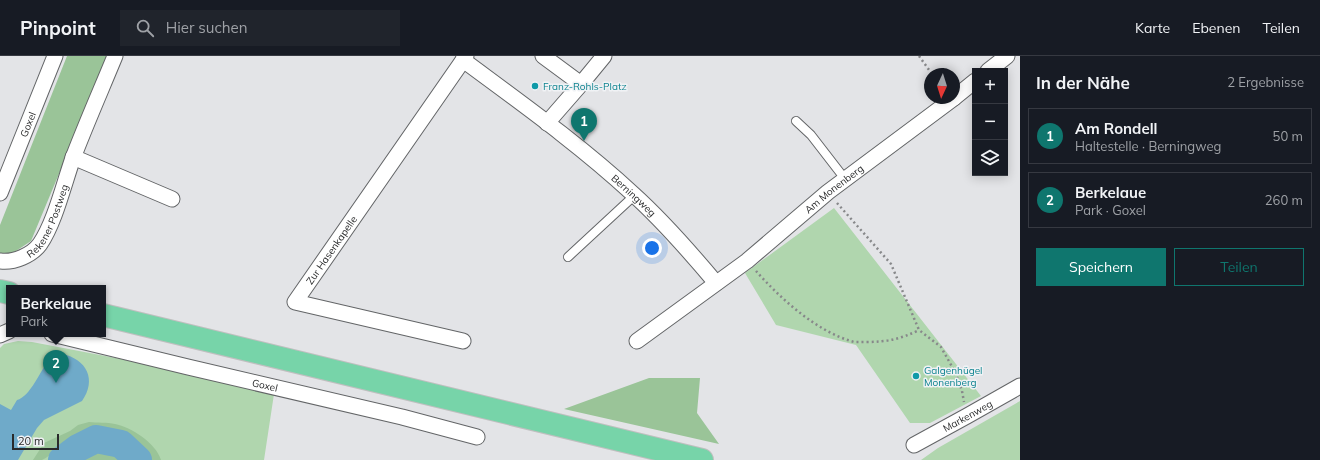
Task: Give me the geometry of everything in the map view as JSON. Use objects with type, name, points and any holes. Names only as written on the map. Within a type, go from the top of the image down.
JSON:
[{"type":"main road","points":[[106,316],[702,460]]},
{"type":"street","name":"Goxel","points":[[0,193],[55,56]]},
{"type":"street","name":"Rekener Postweg","points":[[0,261],[22,258],[40,245],[49,228],[73,157],[115,56]]},
{"type":"street","points":[[543,56],[581,84]]},
{"type":"street","points":[[547,123],[604,56]]},
{"type":"street","points":[[992,68],[1007,56]]},
{"type":"street","name":"Berningweg","points":[[465,58],[586,153],[634,195],[676,237],[716,283]]},
{"type":"street","name":"Zur Hasenkapelle","points":[[463,341],[295,302],[465,58]]},
{"type":"street","name":"Am Monenberg","points":[[960,93],[972,83]]},
{"type":"street","name":"Am Monenberg","points":[[716,283],[747,261],[828,192],[946,104]]},
{"type":"street","points":[[73,157],[172,199]]},
{"type":"street","points":[[637,341],[716,283]]},
{"type":"street","name":"Goxel","points":[[64,337],[402,417],[477,437]]},
{"type":"street","name":"Markenweg","points":[[914,444],[1020,386]]},
{"type":"lane","points":[[796,121],[811,135],[845,179]]},
{"type":"lane","points":[[568,257],[634,195]]},
{"type":"path","points":[[919,56],[928,68]]},
{"type":"path","points":[[828,192],[891,264],[919,330],[941,346],[955,372],[962,391],[967,416]]},
{"type":"path","points":[[747,261],[771,288],[800,313],[827,331],[855,342],[881,342],[902,338],[919,330]]},
{"type":"green space","points":[[67,56],[108,56],[31,241],[13,253],[0,254],[0,225]]},
{"type":"green space","points":[[834,208],[981,396],[930,423],[910,423],[856,345],[776,325],[745,273]]},
{"type":"green space","points":[[18,341],[32,342],[121,359],[274,394],[264,460],[0,460],[0,348],[4,344]]},
{"type":"green space","points":[[649,378],[700,378],[697,413],[719,444],[564,409]]},
{"type":"green space","points":[[1020,401],[1020,460],[921,460],[938,448]]},
{"type":"green space","points":[[89,422],[112,423],[128,428],[148,442],[154,448],[161,460],[145,460],[138,450],[125,439],[108,432],[95,431],[81,433],[66,441],[42,460],[33,460],[44,443],[70,431],[78,425]]},
{"type":"green space","points":[[95,445],[115,449],[132,460],[78,460],[85,452]]},
{"type":"water","points":[[62,354],[78,360],[87,372],[89,386],[82,401],[44,420],[37,428],[18,460],[0,460],[0,404],[11,410],[17,400],[22,398],[31,389],[49,359],[53,356]]},
{"type":"waterway","points":[[62,460],[78,448],[96,439],[121,444],[138,460]]},
{"type":"place","name":"Franz-Rohls-Platz","points":[[535,86]]},
{"type":"place","name":"Am Rondell","points":[[584,141]]},
{"type":"place","name":"Galgenhügel Monenberg","points":[[916,376]]},
{"type":"place","name":"Berkelaue","points":[[56,383]]}]
